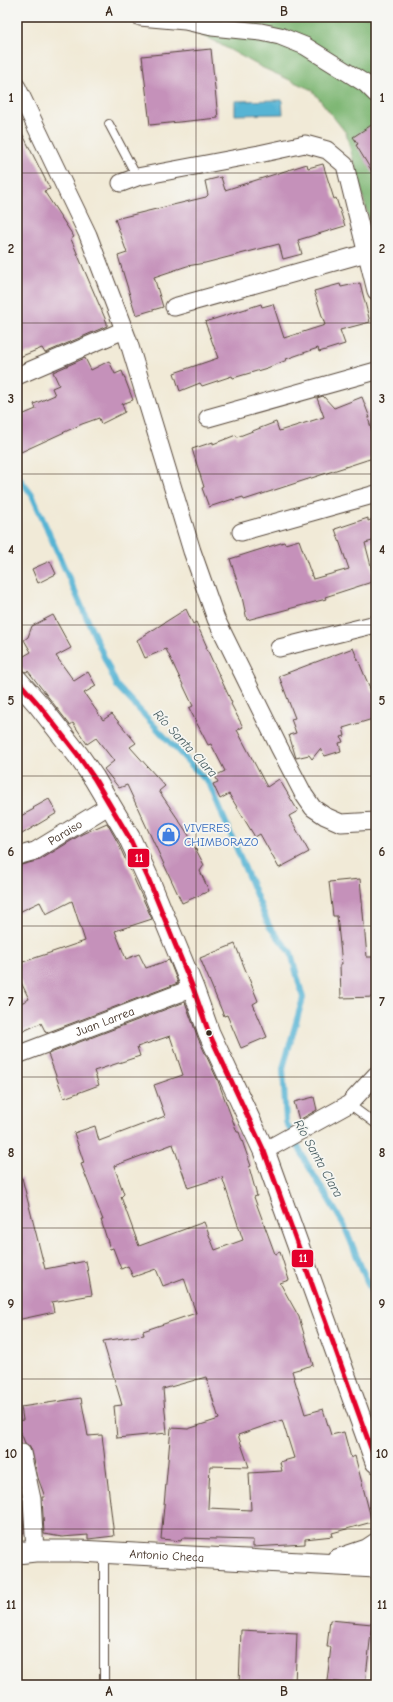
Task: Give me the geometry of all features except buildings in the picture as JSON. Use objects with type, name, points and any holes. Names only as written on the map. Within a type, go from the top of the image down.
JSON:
[{"type":"street","points":[[140,17],[184,21],[280,36],[305,46],[366,84],[376,94]]},
{"type":"street","points":[[17,87],[88,234],[128,340],[192,551],[216,619],[279,747],[304,795],[313,808],[325,816],[341,823],[376,821]]},
{"type":"street","points":[[121,183],[137,177],[305,144],[327,150],[345,165],[376,291]]},
{"type":"street","points":[[174,307],[366,253]]},
{"type":"street","points":[[17,376],[124,330]]},
{"type":"street","points":[[208,418],[376,371]]},
{"type":"street","points":[[241,532],[376,494]]},
{"type":"street","points":[[279,648],[376,624]]},
{"type":"street","points":[[17,680],[39,705],[78,755],[129,837],[148,878],[193,988],[209,1033],[264,1151],[376,1462]]},
{"type":"street","name":"Paraiso","points":[[17,856],[35,851],[110,805]]},
{"type":"street","name":"Juan Larrea","points":[[17,1056],[193,988]]},
{"type":"street","points":[[264,1151],[349,1104],[376,1075]]},
{"type":"street","points":[[22,1453],[32,1499],[26,1552]]},
{"type":"street","points":[[316,1564],[347,1557],[367,1550],[376,1544]]},
{"type":"street","name":"Antonio Checa","points":[[26,1552],[104,1552],[376,1567]]},
{"type":"lane","points":[[109,124],[137,177]]},
{"type":"lane","points":[[349,1104],[376,1124]]},
{"type":"lane","points":[[104,1552],[104,1685]]},
{"type":"green space","points":[[158,17],[376,17],[376,245],[346,133],[312,90],[261,67],[210,39]]},
{"type":"water","points":[[282,100],[283,114],[235,115],[235,101]]},
{"type":"waterway","name":"Río Santa Clara","points":[[17,475],[32,495],[117,686],[210,785],[269,926],[291,953],[303,998],[283,1068],[286,1122],[306,1162],[344,1225],[376,1303]]},
{"type":"transit line","name":"11","points":[[17,680],[39,705],[94,778],[129,837],[148,878],[193,988],[209,1033],[264,1151],[376,1462]]},
{"type":"place","name":"VIVERES CHIMBORAZO","points":[[169,835]]}]
